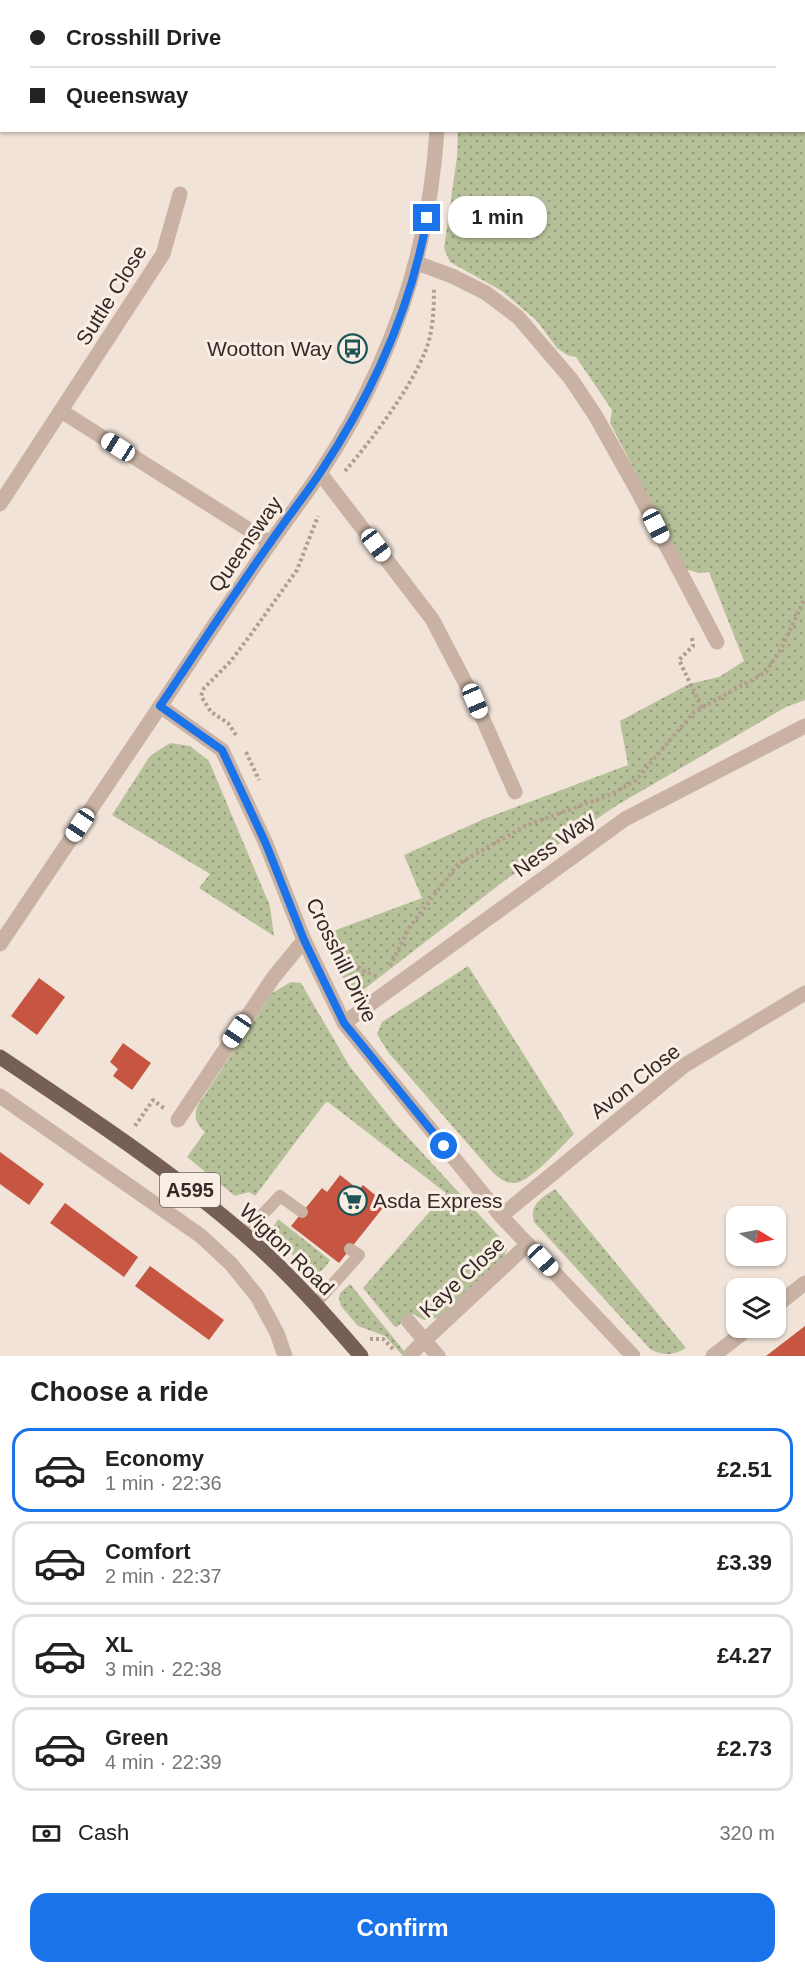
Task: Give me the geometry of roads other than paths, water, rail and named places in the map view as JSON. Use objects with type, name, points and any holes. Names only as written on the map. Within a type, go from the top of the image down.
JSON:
[{"type":"main road","name":"Wigton Road","points":[[0,1057],[124,1141],[197,1195],[244,1234],[316,1304],[356,1354]]},
{"type":"street","name":"Queensway","points":[[0,944],[270,543],[320,473],[358,409],[399,320],[417,263],[435,173],[437,132]]},
{"type":"street","name":"Suttle Close","points":[[0,504],[163,254],[180,194]]},
{"type":"street","points":[[417,263],[452,276],[486,293],[518,317],[571,379],[636,488],[717,642]]},
{"type":"street","points":[[62,411],[270,543]]},
{"type":"street","points":[[320,473],[432,619],[475,701],[514,792]]},
{"type":"street","name":"Crosshill Drive","points":[[160,706],[222,750],[266,844],[304,940],[344,1023],[501,1216],[633,1356]]},
{"type":"street","name":"Ness Way","points":[[344,1023],[625,819],[805,726]]},
{"type":"street","points":[[178,1120],[273,978],[304,940]]},
{"type":"street","name":"Avon Close","points":[[501,1216],[686,1065],[805,993]]},
{"type":"street","points":[[0,1096],[201,1236],[231,1264],[257,1296],[277,1333],[285,1356]]},
{"type":"street","name":"Kaye Close","points":[[426,1340],[528,1244]]},
{"type":"street","points":[[786,1298],[805,1282]]},
{"type":"street","name":"Kaye Close","points":[[409,1322],[438,1356]]},
{"type":"street","points":[[713,1356],[736,1338]]},
{"type":"street","points":[[405,1355],[426,1340]]},
{"type":"lane","points":[[244,1234],[280,1196],[302,1212]]},
{"type":"lane","points":[[316,1304],[359,1255],[350,1249]]},
{"type":"place","name":"Wootton Way","points":[[353,348]]},
{"type":"place","name":"Asda Express","points":[[352,1200]]}]
